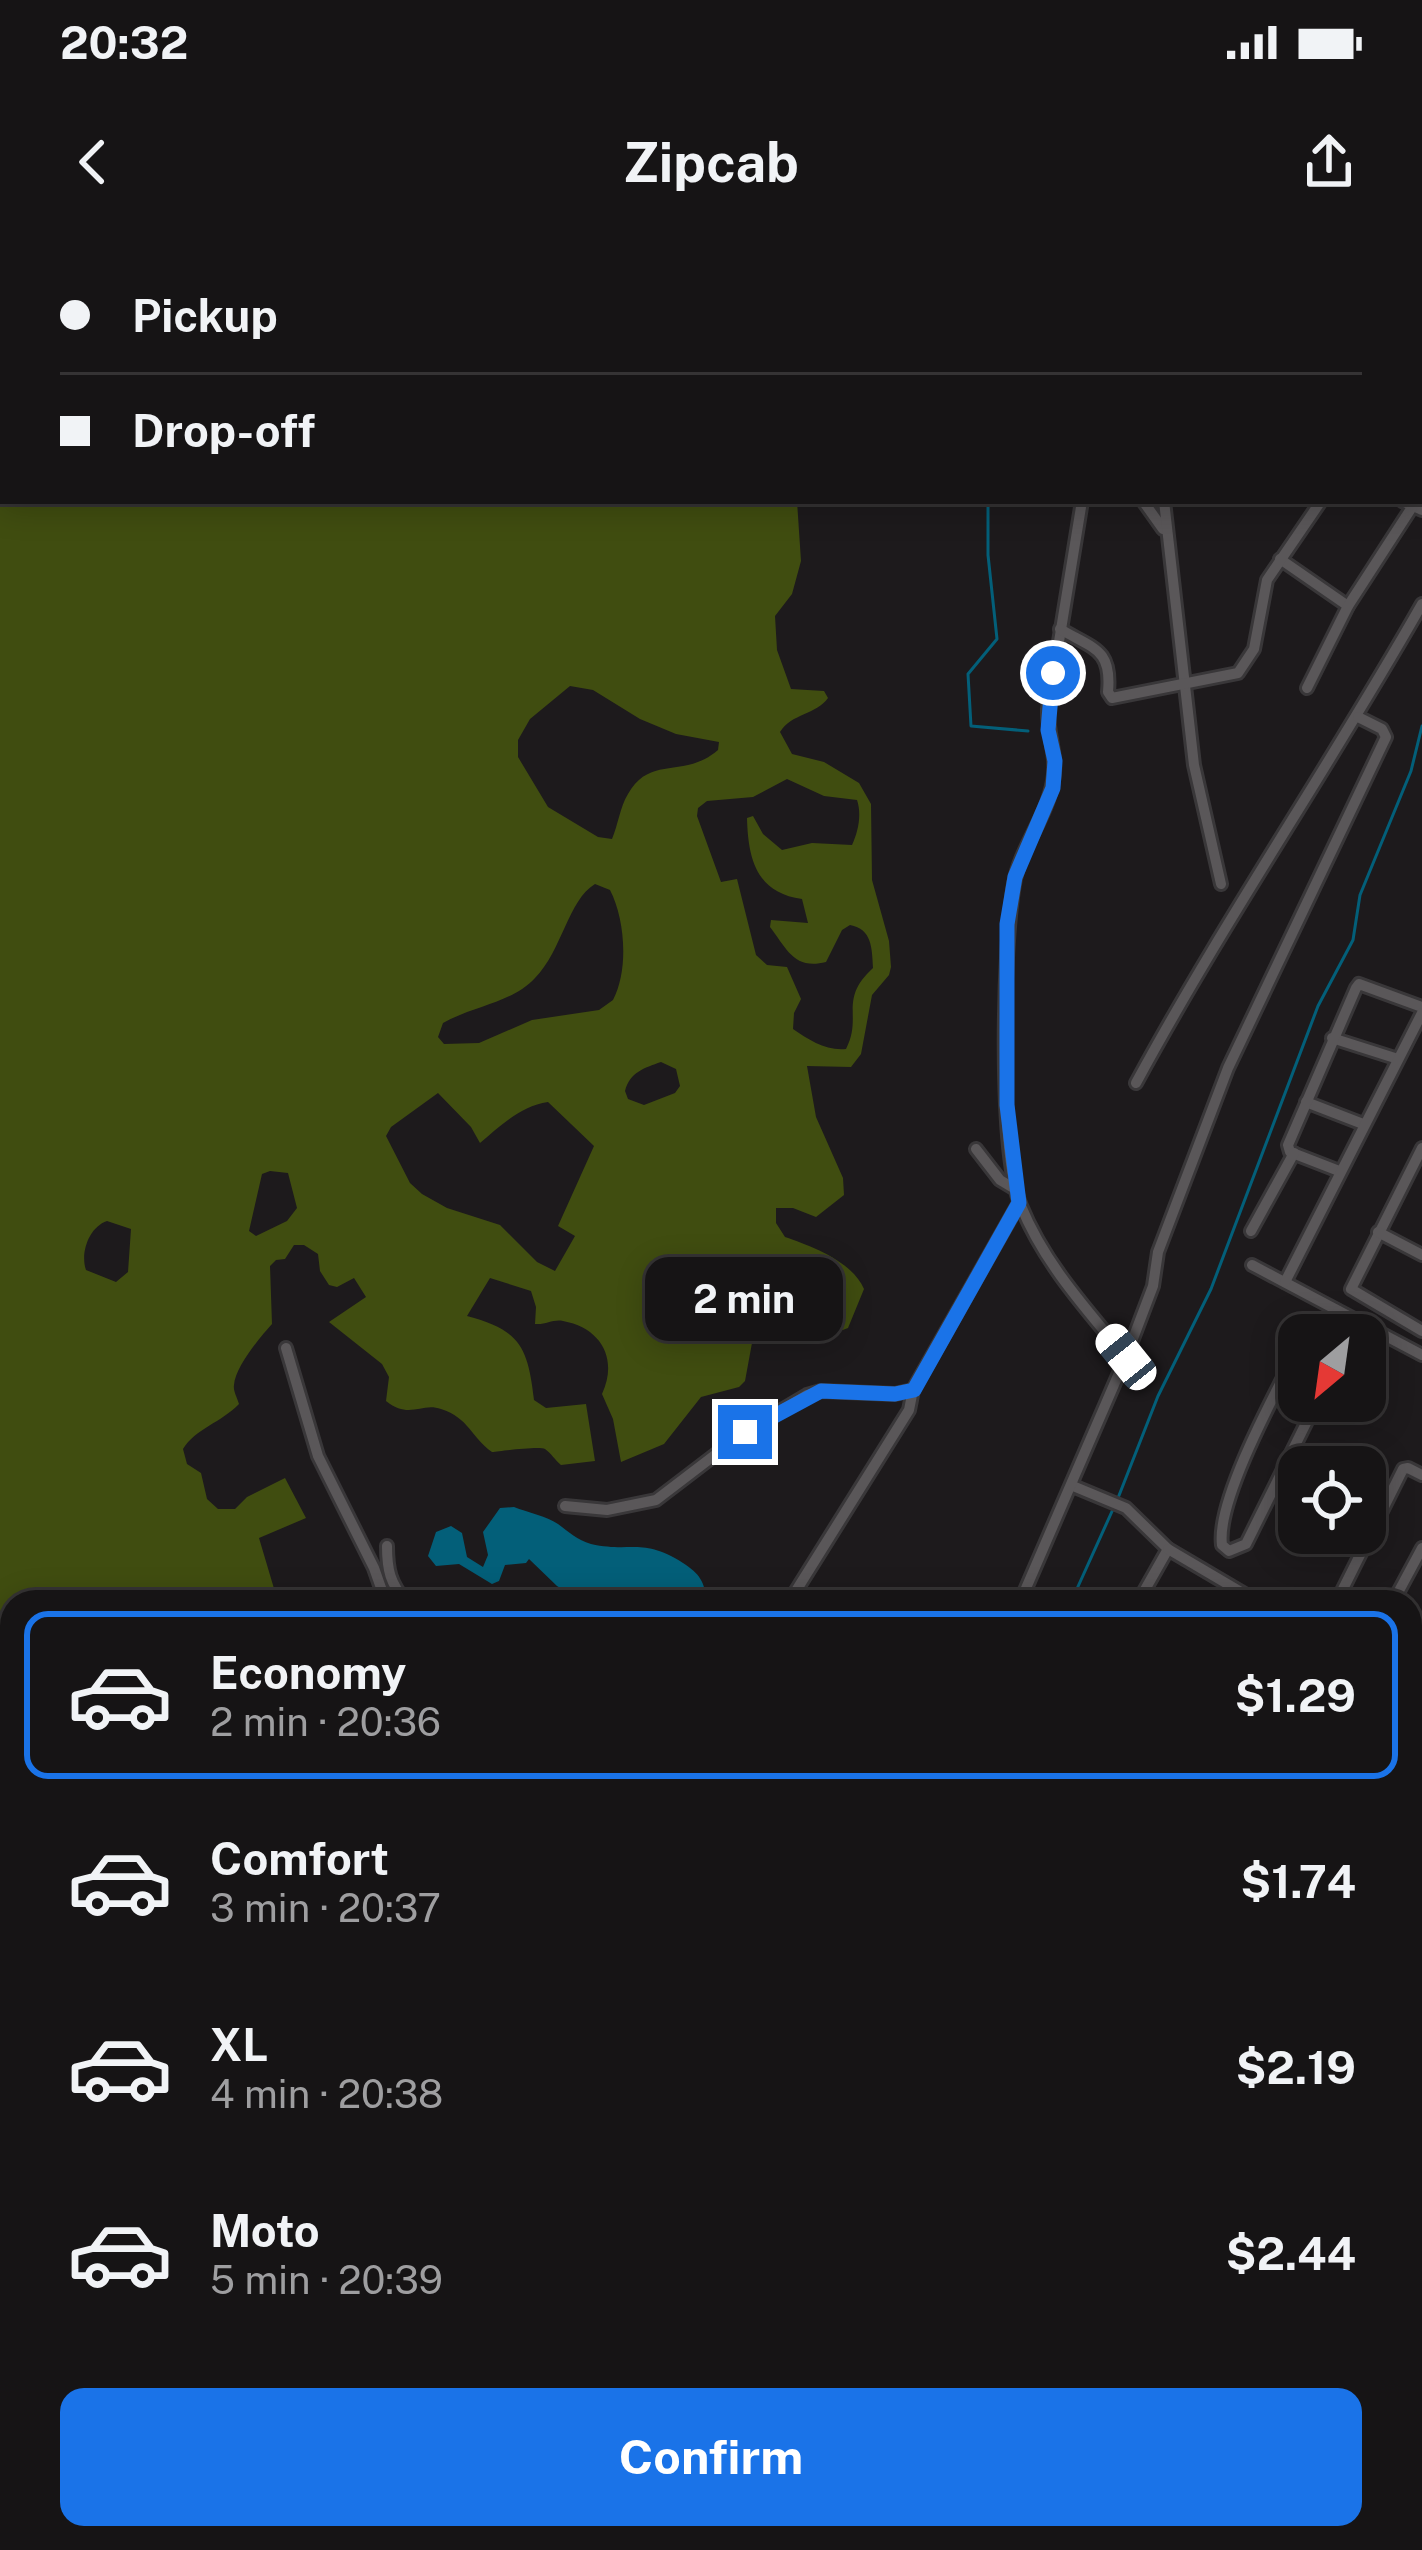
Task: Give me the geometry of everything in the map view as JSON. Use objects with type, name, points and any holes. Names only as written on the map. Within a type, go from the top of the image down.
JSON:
[{"type":"street","points":[[1081,504],[1048,709],[1055,761],[1053,788],[1015,877],[1007,924],[1007,1105],[1015,1189],[1032,1231],[1058,1274],[1126,1357]]},
{"type":"street","points":[[1145,504],[1165,532]]},
{"type":"street","points":[[1164,504],[1194,765],[1221,884]]},
{"type":"street","points":[[1060,629],[1106,657],[1112,698],[1226,679],[1244,667],[1254,649],[1267,580],[1319,504]]},
{"type":"street","points":[[1307,688],[1348,607],[1414,504]]},
{"type":"street","points":[[1280,559],[1348,607]]},
{"type":"street","points":[[1136,1083],[1267,856],[1358,717],[1422,604]]},
{"type":"street","points":[[1025,1590],[1126,1357],[1153,1286],[1166,1230],[1228,1068],[1386,736],[1358,717]]},
{"type":"street","points":[[1285,1282],[1422,1010],[1359,984],[1288,1145],[1294,1154],[1339,1171]]},
{"type":"street","points":[[1332,1038],[1398,1059]]},
{"type":"street","points":[[1306,1102],[1364,1124]]},
{"type":"street","points":[[1422,1148],[1351,1289],[1422,1331]]},
{"type":"street","points":[[976,1149],[1000,1180],[1015,1189]]},
{"type":"street","points":[[1251,1231],[1294,1154]]},
{"type":"street","points":[[1408,1174],[1422,1181]]},
{"type":"street","points":[[796,1590],[909,1410],[914,1390],[1019,1203]]},
{"type":"street","points":[[1003,1236],[1032,1231]]},
{"type":"street","points":[[1378,1232],[1422,1256]]},
{"type":"street","points":[[1252,1265],[1422,1355]]},
{"type":"street","points":[[286,1348],[318,1456],[382,1590]]},
{"type":"street","points":[[566,1506],[607,1510],[656,1500],[745,1432],[807,1395],[914,1390]]},
{"type":"street","points":[[1229,1551],[1222,1545],[1221,1532],[1233,1487],[1278,1392]]},
{"type":"street","points":[[1216,1577],[1229,1551],[1246,1544],[1307,1422]]},
{"type":"street","points":[[1342,1590],[1403,1469],[1422,1475]]},
{"type":"street","points":[[1073,1486],[1126,1508],[1168,1549],[1238,1590]]},
{"type":"street","points":[[387,1546],[387,1571],[396,1590]]},
{"type":"street","points":[[1399,1590],[1422,1548]]},
{"type":"street","points":[[1145,1590],[1168,1549]]},
{"type":"green space","points":[[0,504],[797,504],[801,561],[792,594],[775,616],[777,650],[791,689],[824,691],[828,698],[780,732],[792,754],[824,762],[859,783],[871,804],[872,880],[891,967],[872,995],[861,1054],[851,1067],[807,1066],[816,1117],[843,1178],[844,1195],[816,1217],[793,1208],[776,1208],[776,1223],[785,1237],[830,1256],[858,1279],[864,1289],[848,1328],[832,1329],[815,1298],[806,1297],[777,1265],[767,1263],[760,1268],[754,1288],[759,1305],[745,1381],[701,1397],[664,1444],[621,1462],[613,1419],[602,1394],[607,1358],[597,1338],[563,1321],[535,1324],[531,1291],[490,1278],[467,1316],[499,1328],[518,1343],[534,1400],[546,1408],[586,1404],[595,1461],[561,1465],[542,1448],[492,1452],[450,1413],[434,1407],[402,1409],[386,1401],[389,1377],[382,1364],[329,1322],[366,1297],[354,1278],[337,1287],[329,1285],[320,1271],[318,1254],[294,1245],[285,1259],[270,1266],[272,1324],[235,1378],[239,1404],[183,1449],[187,1464],[201,1473],[207,1499],[218,1509],[235,1509],[247,1497],[285,1478],[306,1518],[259,1538],[274,1590],[0,1590]],"holes":[[[570,686],[593,690],[640,719],[676,734],[719,742],[718,750],[692,764],[647,774],[628,794],[612,839],[598,837],[548,807],[518,757],[518,740],[530,719]],[[787,779],[824,796],[857,800],[859,823],[852,845],[812,843],[782,850],[763,834],[753,816],[747,818],[758,871],[774,889],[802,899],[808,923],[771,920],[770,927],[792,956],[806,963],[826,962],[842,930],[850,925],[863,931],[869,941],[873,968],[856,990],[846,1049],[825,1046],[793,1029],[801,999],[787,967],[767,965],[756,955],[737,879],[721,882],[698,808],[707,801],[753,797]],[[595,884],[610,890],[615,902],[623,960],[613,1000],[599,1010],[532,1020],[479,1043],[444,1044],[438,1037],[443,1023],[504,999],[535,978]],[[661,1062],[676,1069],[680,1086],[675,1093],[644,1105],[628,1099],[625,1091],[634,1075]],[[438,1093],[480,1143],[520,1112],[548,1102],[594,1146],[558,1226],[575,1236],[555,1271],[537,1262],[500,1225],[447,1208],[422,1194],[410,1183],[386,1136],[391,1127]],[[288,1173],[297,1208],[287,1221],[256,1236],[249,1231],[262,1174]],[[107,1221],[131,1229],[128,1272],[116,1282],[86,1270],[84,1263],[91,1235]]]},
{"type":"water","points":[[514,1507],[554,1521],[591,1544],[657,1550],[689,1567],[705,1590],[564,1590],[529,1559],[505,1565],[499,1581],[492,1584],[459,1564],[436,1566],[428,1556],[436,1532],[451,1526],[462,1533],[467,1557],[483,1567],[488,1555],[483,1532],[500,1508]]},
{"type":"waterway","points":[[988,504],[997,639],[968,674],[971,726],[1028,731]]},
{"type":"waterway","points":[[1118,1498],[1158,1396],[1211,1289],[1318,1006],[1353,940],[1360,895],[1411,771],[1422,726]]},
{"type":"waterway","points":[[1076,1590],[1114,1507]]},
{"type":"route","points":[[745,1432],[821,1391],[895,1394],[914,1390],[1019,1203],[1007,1105],[1007,924],[1015,877],[1053,788],[1055,761],[1048,709],[1053,673]]}]
